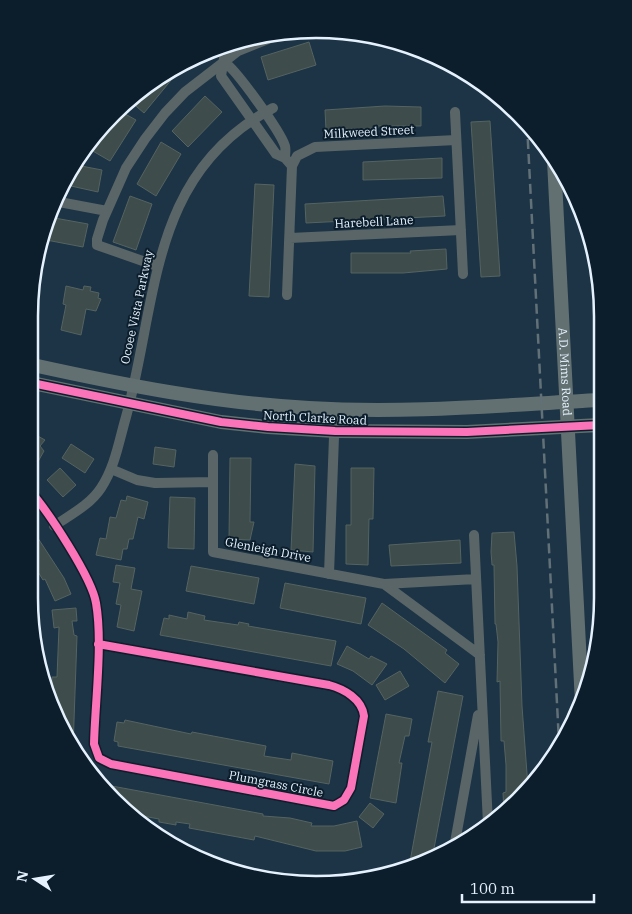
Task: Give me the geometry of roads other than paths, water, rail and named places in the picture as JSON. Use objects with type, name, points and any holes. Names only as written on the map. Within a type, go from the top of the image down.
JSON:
[{"type":"street","points":[[157,266],[97,245],[96,239],[107,211],[126,168],[154,126],[175,102],[238,51],[250,46]]},
{"type":"street","points":[[225,52],[221,76],[276,154],[285,158],[292,166],[287,295]]},
{"type":"street","points":[[224,62],[232,66],[264,113],[285,147],[285,158]]},
{"type":"street","name":"Ocoee Vista Parkway","points":[[54,526],[85,505],[100,489],[111,470],[133,387],[157,266],[172,221],[190,186],[225,142],[252,120],[273,108]]},
{"type":"street","points":[[455,112],[463,274]]},
{"type":"street","points":[[269,144],[279,137]]},
{"type":"street","name":"Milkweed Street","points":[[292,166],[296,156],[315,147],[456,140]]},
{"type":"street","name":"A.D. Mims Road","points":[[555,173],[581,684]]},
{"type":"street","points":[[62,202],[107,211]]},
{"type":"street","name":"Harebell Lane","points":[[290,238],[461,230]]},
{"type":"street","name":"North Clarke Road","points":[[38,366],[133,387],[244,403],[335,409],[417,410],[594,400]]},
{"type":"street","name":"North Clarke Road","points":[[38,384],[221,422],[334,431],[467,432],[594,426]]},
{"type":"street","points":[[329,574],[335,409]]},
{"type":"street","name":"Glenleigh Drive","points":[[213,455],[213,552],[384,584],[476,579]]},
{"type":"street","points":[[111,470],[137,480],[154,483],[213,482]]},
{"type":"street","name":"Plumgrass Circle","points":[[38,503],[89,579],[96,602],[98,644],[94,744],[99,758],[111,764],[334,806],[344,800],[351,788],[364,716],[363,709],[344,690],[329,685],[98,644]]},
{"type":"street","points":[[474,535],[488,818]]},
{"type":"street","name":"Glenleigh Drive","points":[[384,584],[480,654]]},
{"type":"street","points":[[458,837],[482,697]]},
{"type":"railway","points":[[528,135],[559,734]]}]
